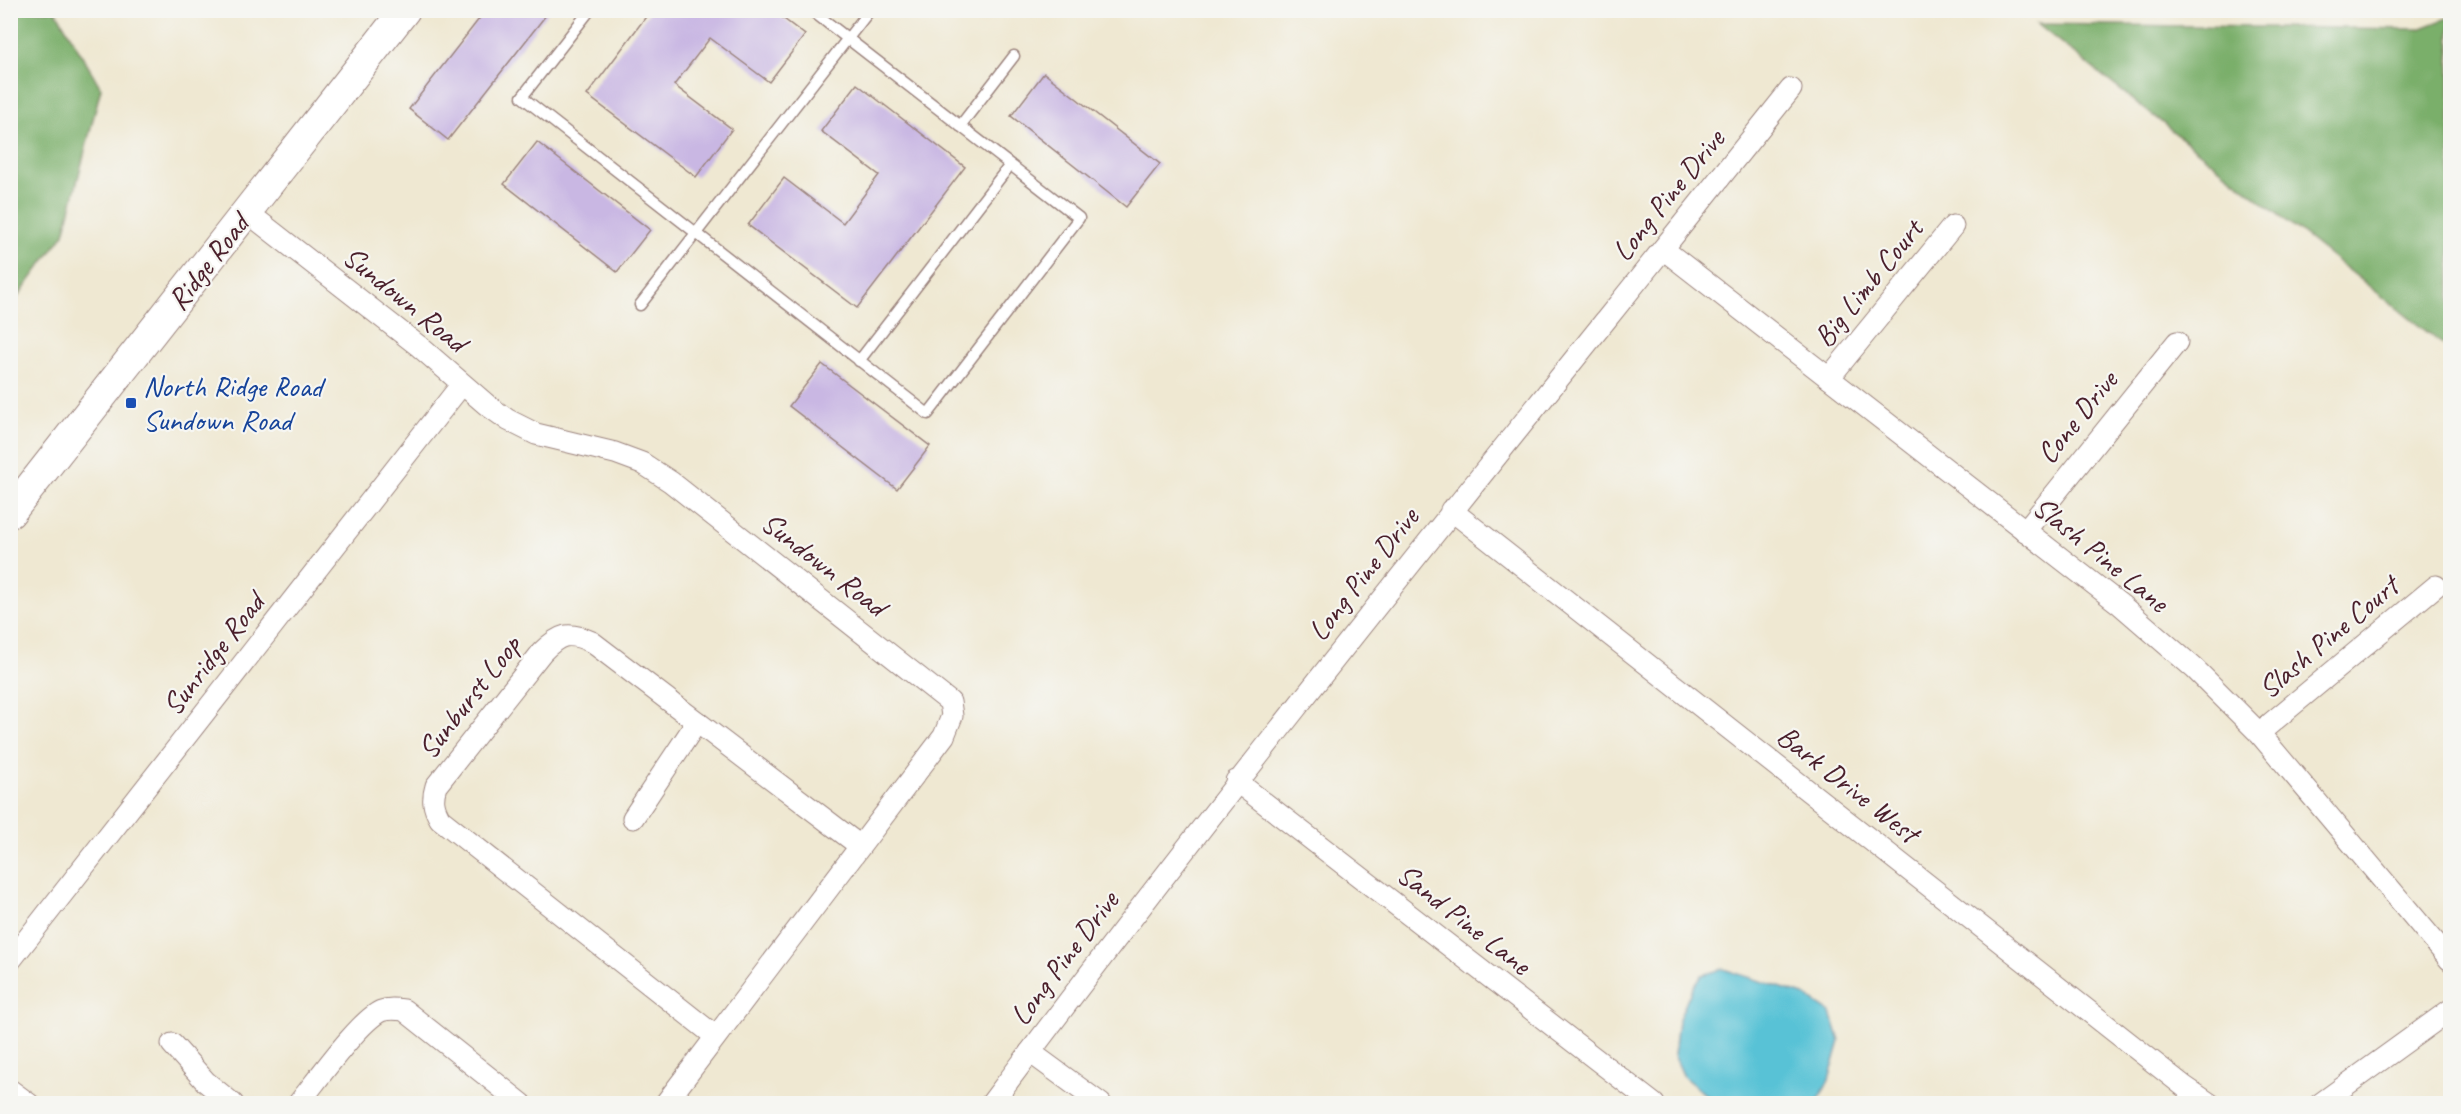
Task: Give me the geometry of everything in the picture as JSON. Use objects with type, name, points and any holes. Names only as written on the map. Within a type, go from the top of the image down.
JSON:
[{"type":"street","name":"Ridge Road","points":[[10,513],[405,10]]},
{"type":"street","name":"Long Pine Drive","points":[[991,1104],[1236,782],[1451,510],[1791,89]]},
{"type":"street","name":"Sundown Road","points":[[247,212],[420,347],[508,420],[536,434],[615,453],[642,463],[950,702],[952,716],[944,736],[665,1104]]},
{"type":"street","name":"Big Limb Court","points":[[1829,378],[1953,226]]},
{"type":"street","name":"Slash Pine Lane","points":[[1663,249],[2121,605],[2187,662],[2259,733],[2451,960]]},
{"type":"street","name":"Cone Drive","points":[[2025,531],[2177,342]]},
{"type":"street","name":"Sunridge Road","points":[[10,962],[462,384]]},
{"type":"street","name":"Bark Drive West","points":[[1451,510],[2176,1080],[2210,1104]]},
{"type":"street","name":"Slash Pine Court","points":[[2259,733],[2436,586]]},
{"type":"street","name":"Sunburst Loop","points":[[715,1036],[440,819],[435,810],[433,797],[436,786],[542,652],[552,642],[567,634],[574,634],[592,642],[860,846]]},
{"type":"street","points":[[633,818],[697,722]]},
{"type":"street","name":"Sand Pine Lane","points":[[1236,782],[1654,1104]]},
{"type":"street","points":[[298,1104],[359,1029],[374,1015],[383,1010],[395,1008],[404,1010],[522,1104]]},
{"type":"street","points":[[2320,1104],[2451,1010]]},
{"type":"street","points":[[172,1044],[206,1082],[233,1104]]},
{"type":"street","points":[[1030,1052],[1101,1104]]},
{"type":"street","points":[[10,1090],[28,1104]]},
{"type":"lane","points":[[590,10],[522,97],[928,414],[1079,218],[812,10]]},
{"type":"lane","points":[[640,305],[870,10]]},
{"type":"lane","points":[[960,126],[1014,57]]},
{"type":"lane","points":[[859,361],[1010,165]]},
{"type":"green space","points":[[11,10],[56,11],[101,88],[64,234],[11,306]]},
{"type":"green space","points":[[2450,17],[2450,350],[2037,24],[2419,29]]},
{"type":"water","points":[[1723,969],[1804,995],[1831,1013],[1840,1041],[1829,1080],[1817,1103],[1716,1103],[1684,1077],[1674,1055],[1678,1021],[1692,989],[1702,975]]},
{"type":"building","points":[[486,10],[550,10],[448,140],[409,109]]},
{"type":"building","points":[[651,10],[772,10],[805,35],[769,82],[710,38],[674,85],[732,129],[696,177],[587,95]]},
{"type":"building","points":[[1044,73],[1160,164],[1126,207],[1011,116]]},
{"type":"building","points":[[857,84],[965,167],[857,308],[748,225],[784,178],[843,223],[879,175],[821,131]]},
{"type":"building","points":[[537,142],[650,230],[617,272],[504,184]]},
{"type":"building","points":[[822,364],[930,446],[897,489],[789,406]]},
{"type":"place","name":"North Ridge Road Sundown Road","points":[[131,403]]}]
